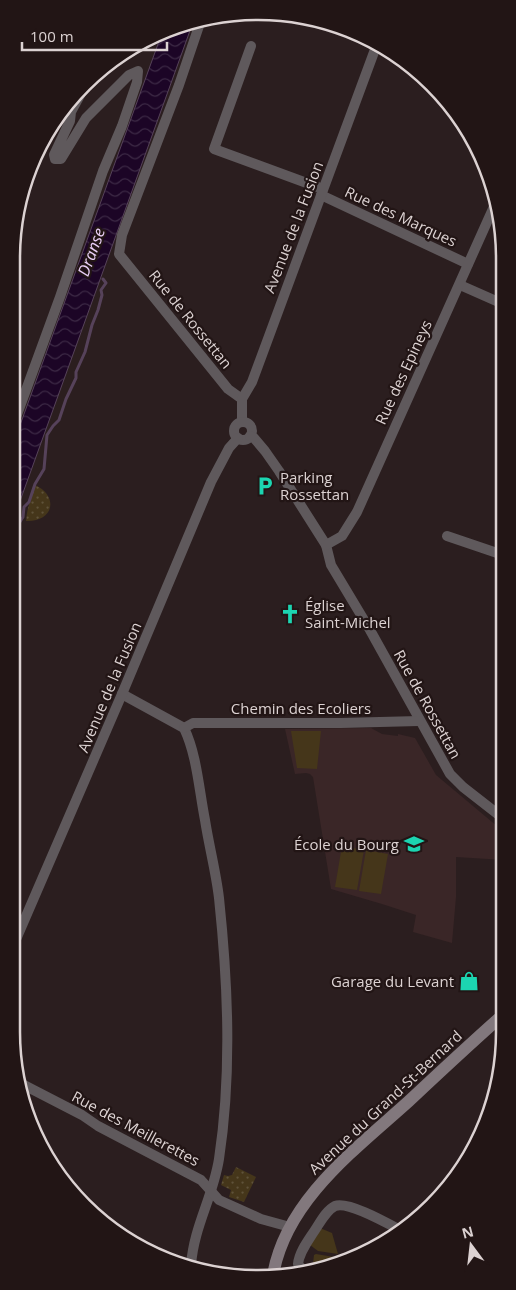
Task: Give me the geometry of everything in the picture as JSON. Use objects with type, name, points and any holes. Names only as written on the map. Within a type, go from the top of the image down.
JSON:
[{"type":"street","name":"Rue de Rossettan","points":[[198,28],[179,85],[122,235],[118,254],[228,389],[242,399]]},
{"type":"street","name":"Rue des Marques","points":[[250,46],[214,149],[322,192],[468,264]]},
{"type":"street","name":"Avenue de la Fusion","points":[[242,422],[242,399],[252,382],[374,51]]},
{"type":"street","points":[[20,406],[103,171],[122,126],[137,82],[138,71],[129,74],[86,118],[61,159],[55,159],[54,155],[70,121],[73,108]]},
{"type":"street","name":"Rue des Epineys","points":[[326,545],[342,536],[357,512],[491,213]]},
{"type":"street","points":[[460,285],[496,301]]},
{"type":"street","name":"Avenue de la Fusion","points":[[242,422],[250,426],[252,431],[250,436]]},
{"type":"street","name":"Avenue de la Fusion","points":[[20,930],[211,482],[229,448],[238,438],[234,430],[242,422]]},
{"type":"street","name":"Rue de Rossettan","points":[[250,436],[254,438],[279,472],[326,545],[331,564],[452,777],[496,813]]},
{"type":"street","points":[[238,438],[244,439],[250,436]]},
{"type":"street","points":[[447,536],[496,552]]},
{"type":"street","points":[[122,694],[177,722],[184,728],[189,738],[218,897],[226,1001],[225,1100],[219,1159],[211,1191],[194,1240],[192,1261]]},
{"type":"street","name":"Chemin des Ecoliers","points":[[184,728],[193,722],[341,723],[420,721]]},
{"type":"street","name":"Avenue du Grand-St-Bernard","points":[[274,1269],[278,1253],[297,1213],[327,1177],[496,1021]]},
{"type":"street","name":"Rue des Meillerettes","points":[[27,1086],[201,1180],[219,1200],[262,1218],[290,1227]]},
{"type":"street","points":[[299,1266],[298,1262],[317,1227],[328,1212],[337,1206],[348,1206],[394,1227]]},
{"type":"shaded area","points":[[35,485],[48,495],[50,508],[43,517],[26,521],[28,507]]},
{"type":"shaded area","name":"École du Bourg","points":[[371,728],[382,734],[398,736],[398,734],[415,738],[436,775],[496,825],[496,860],[456,857],[456,897],[452,943],[413,932],[416,915],[331,889],[313,777],[306,773],[295,774],[285,729]]},
{"type":"shaded area","points":[[291,731],[321,731],[317,769],[297,768]]},
{"type":"shaded area","points":[[342,846],[364,850],[357,890],[335,887]]},
{"type":"shaded area","points":[[366,850],[388,854],[381,894],[359,891]]},
{"type":"shaded area","points":[[236,1167],[256,1177],[244,1202],[229,1197],[231,1190],[221,1185],[224,1175],[232,1175]]},
{"type":"shaded area","points":[[320,1228],[332,1233],[338,1254],[318,1251],[310,1245]]},
{"type":"shaded area","points":[[316,1254],[335,1257],[320,1262],[313,1263],[314,1255]]},
{"type":"water","name":"Dranse","points":[[190,30],[20,501],[20,425],[159,42]]},
{"type":"waterway","points":[[20,522],[23,517],[24,507],[29,502],[35,484],[44,469],[47,435],[59,420],[85,352],[102,295],[101,290],[106,283],[103,279]]},
{"type":"place","name":"Parking Rossettan","points":[[265,486]]},
{"type":"place","name":"Église Saint-Michel","points":[[290,614]]},
{"type":"place","name":"École du Bourg","points":[[414,844]]},
{"type":"place","name":"Garage du Levant","points":[[469,981]]}]
